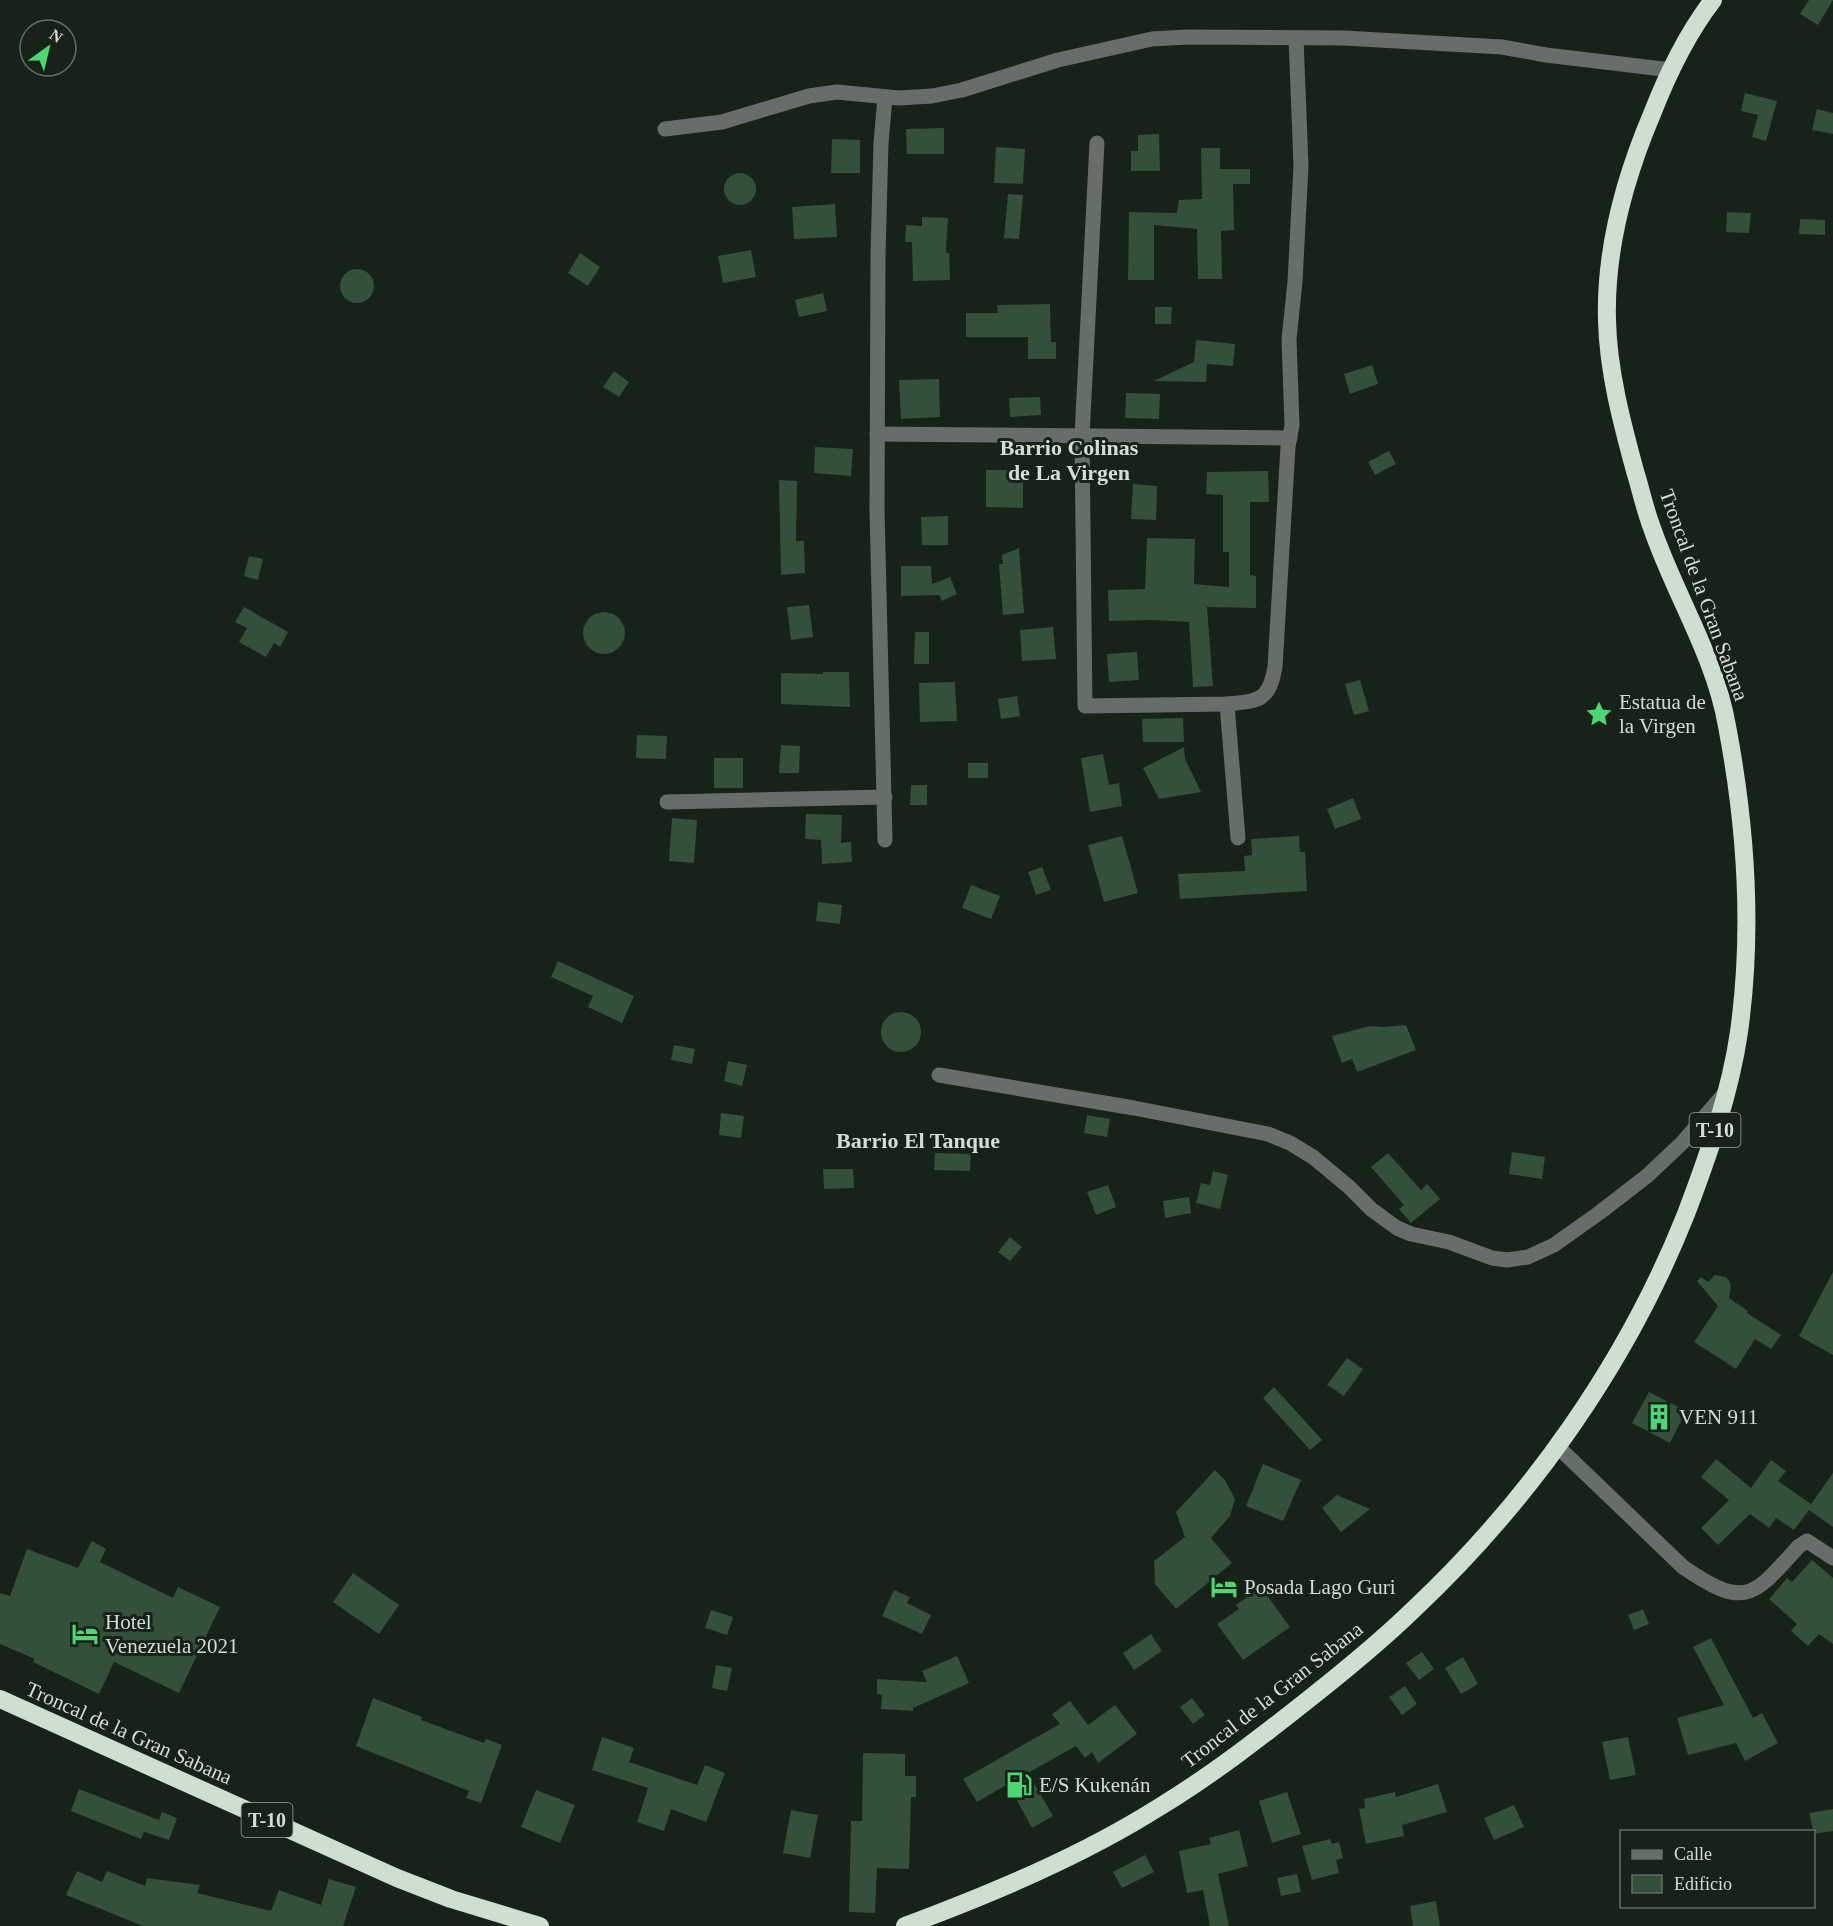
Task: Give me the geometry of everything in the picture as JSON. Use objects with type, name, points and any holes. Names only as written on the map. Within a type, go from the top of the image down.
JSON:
[{"type":"highway","name":"Troncal de la Gran Sabana","points":[[905,1926],[972,1900],[1067,1857],[1157,1809],[1263,1736],[1371,1648],[1441,1583],[1521,1494],[1557,1446],[1636,1322],[1654,1287],[1696,1186],[1725,1094],[1738,1038],[1746,964],[1744,864],[1739,804],[1720,693],[1652,529],[1620,412],[1610,356],[1607,323],[1610,257],[1616,221],[1640,143],[1687,36],[1713,0]]},
{"type":"highway","name":"Troncal de la Gran Sabana","points":[[0,1700],[397,1878],[452,1899],[540,1926]]},
{"type":"street","points":[[664,129],[722,122],[809,96],[837,92],[899,98],[932,96],[962,90],[1058,60],[1152,39],[1187,37],[1344,38],[1502,47],[1546,55],[1671,69]]},
{"type":"street","points":[[1097,143],[1082,436],[1085,706],[1227,704],[1257,700],[1268,691],[1273,680],[1292,425],[1289,339],[1295,282],[1301,166],[1296,38]]},
{"type":"street","points":[[885,97],[881,144],[878,255],[877,434],[885,840]]},
{"type":"street","points":[[877,434],[1290,438]]},
{"type":"street","points":[[1227,704],[1238,838]]},
{"type":"street","points":[[667,802],[885,797]]},
{"type":"street","points":[[939,1075],[1134,1108],[1268,1134],[1290,1143],[1313,1157],[1349,1186],[1371,1209],[1397,1228],[1411,1234],[1449,1242],[1481,1254],[1507,1260],[1528,1257],[1554,1245],[1599,1213],[1647,1176],[1683,1142],[1725,1094]]},
{"type":"street","points":[[1557,1446],[1683,1568],[1726,1592],[1744,1594],[1756,1589],[1799,1546],[1807,1541],[1833,1558]]},
{"type":"building","points":[[1809,0],[1833,0],[1818,25],[1800,14]]},
{"type":"building","points":[[1745,93],[1777,101],[1766,141],[1752,137],[1758,115],[1741,111]]},
{"type":"building","points":[[1817,109],[1833,113],[1833,134],[1812,130]]},
{"type":"building","points":[[944,128],[944,154],[907,154],[906,129]]},
{"type":"building","points":[[1159,134],[1160,171],[1131,171],[1131,151],[1138,151],[1138,135]]},
{"type":"building","points":[[832,139],[860,140],[860,173],[831,173]]},
{"type":"building","points":[[996,147],[1025,149],[1023,184],[994,183]]},
{"type":"building","points":[[1201,148],[1220,148],[1220,169],[1250,169],[1250,184],[1233,184],[1234,230],[1221,231],[1222,279],[1198,279],[1197,229],[1154,225],[1154,280],[1128,280],[1129,212],[1177,213],[1179,200],[1202,199]]},
{"type":"building","points":[[740,173],[751,178],[756,189],[751,200],[740,205],[729,200],[724,189],[729,178]]},
{"type":"building","points":[[1008,194],[1023,195],[1019,239],[1004,238]]},
{"type":"building","points":[[835,204],[837,237],[794,239],[792,207]]},
{"type":"building","points":[[1727,212],[1751,213],[1749,233],[1726,232]]},
{"type":"building","points":[[922,217],[948,218],[946,253],[949,253],[950,280],[913,281],[912,242],[905,242],[906,225],[922,226]]},
{"type":"building","points":[[1800,219],[1825,220],[1825,235],[1799,234]]},
{"type":"building","points":[[751,250],[756,277],[723,283],[718,256]]},
{"type":"building","points":[[580,253],[600,267],[588,286],[568,273]]},
{"type":"building","points":[[357,269],[369,274],[374,286],[369,298],[357,303],[345,298],[340,286],[345,274]]},
{"type":"building","points":[[823,293],[827,311],[799,317],[795,300]]},
{"type":"building","points":[[1050,304],[1051,342],[1056,342],[1056,359],[1028,359],[1028,337],[966,337],[966,313],[998,313],[997,305]]},
{"type":"building","points":[[1155,307],[1172,307],[1171,324],[1155,324]]},
{"type":"building","points":[[1196,340],[1235,344],[1233,366],[1207,364],[1206,382],[1154,381],[1194,362]]},
{"type":"building","points":[[1372,365],[1378,384],[1350,394],[1344,374]]},
{"type":"building","points":[[614,371],[629,382],[619,397],[603,387]]},
{"type":"building","points":[[939,379],[940,417],[901,419],[899,380]]},
{"type":"building","points":[[1126,393],[1160,394],[1159,419],[1125,418]]},
{"type":"building","points":[[1040,397],[1041,415],[1010,417],[1009,398]]},
{"type":"building","points":[[815,447],[853,449],[851,476],[814,473]]},
{"type":"building","points":[[1389,451],[1396,464],[1375,475],[1368,462]]},
{"type":"building","points":[[986,470],[1023,470],[1023,508],[986,507]]},
{"type":"building","points":[[1268,471],[1269,502],[1250,502],[1250,575],[1256,576],[1256,608],[1207,607],[1213,686],[1193,687],[1189,622],[1109,621],[1108,590],[1145,589],[1147,538],[1195,539],[1194,584],[1229,587],[1229,552],[1223,552],[1223,495],[1206,494],[1207,472]]},
{"type":"building","points":[[779,480],[797,481],[796,541],[804,541],[805,573],[781,575]]},
{"type":"building","points":[[1133,484],[1157,486],[1156,520],[1131,519]]},
{"type":"building","points":[[948,516],[948,545],[922,545],[921,517]]},
{"type":"building","points":[[1019,548],[1024,613],[1003,615],[999,564],[1003,564],[1002,555]]},
{"type":"building","points":[[249,556],[263,559],[258,580],[244,576]]},
{"type":"building","points":[[901,566],[931,566],[932,584],[950,577],[957,594],[942,601],[939,595],[901,596]]},
{"type":"building","points":[[809,605],[813,637],[791,640],[787,607]]},
{"type":"building","points":[[244,607],[288,632],[280,647],[274,643],[266,657],[239,642],[247,628],[235,622]]},
{"type":"building","points":[[604,612],[619,618],[625,633],[619,648],[604,654],[589,648],[583,633],[589,618]]},
{"type":"building","points":[[1053,627],[1056,659],[1022,661],[1020,630]]},
{"type":"building","points":[[915,632],[929,632],[929,664],[914,664]]},
{"type":"building","points":[[1137,652],[1139,680],[1109,682],[1107,654]]},
{"type":"building","points":[[823,672],[849,672],[850,707],[781,704],[781,673],[823,674]]},
{"type":"building","points":[[1360,680],[1369,711],[1354,715],[1345,684]]},
{"type":"building","points":[[955,682],[957,721],[920,722],[919,683]]},
{"type":"building","points":[[1017,696],[1020,716],[1001,719],[998,699]]},
{"type":"building","points":[[1183,718],[1184,742],[1143,742],[1142,719]]},
{"type":"building","points":[[637,735],[667,736],[666,759],[636,758]]},
{"type":"building","points":[[781,745],[800,746],[799,773],[779,773]]},
{"type":"building","points":[[1184,747],[1185,759],[1201,792],[1159,799],[1143,768]]},
{"type":"building","points":[[1103,754],[1109,785],[1119,783],[1122,806],[1090,812],[1081,758]]},
{"type":"building","points":[[714,758],[743,758],[743,788],[714,788]]},
{"type":"building","points":[[968,763],[988,763],[988,778],[968,778]]},
{"type":"building","points":[[911,785],[927,785],[927,805],[910,805]]},
{"type":"building","points":[[1353,798],[1361,819],[1335,829],[1327,809]]},
{"type":"building","points":[[806,814],[842,815],[841,843],[851,842],[852,862],[822,864],[821,840],[805,839]]},
{"type":"building","points":[[672,818],[697,820],[694,863],[669,861]]},
{"type":"building","points":[[1122,836],[1138,893],[1104,902],[1088,845]]},
{"type":"building","points":[[1299,836],[1300,852],[1305,852],[1307,891],[1180,899],[1178,874],[1245,871],[1244,856],[1252,855],[1251,839]]},
{"type":"building","points":[[1042,867],[1051,890],[1036,895],[1028,872]]},
{"type":"building","points":[[971,885],[1000,896],[991,919],[962,908]]},
{"type":"building","points":[[818,902],[842,905],[840,924],[816,921]]},
{"type":"building","points":[[558,961],[634,996],[622,1023],[588,1007],[593,996],[551,977]]},
{"type":"building","points":[[901,1012],[909,1013],[915,1018],[920,1024],[920,1040],[915,1046],[909,1051],[901,1052],[893,1051],[887,1046],[882,1040],[881,1032],[882,1024],[887,1018],[893,1013]]},
{"type":"building","points":[[1406,1025],[1416,1050],[1357,1072],[1352,1059],[1342,1063],[1332,1036],[1370,1026]]},
{"type":"building","points":[[674,1045],[695,1049],[692,1064],[671,1060]]},
{"type":"building","points":[[728,1061],[747,1065],[742,1086],[724,1081]]},
{"type":"building","points":[[721,1113],[744,1116],[741,1138],[719,1135]]},
{"type":"building","points":[[1087,1115],[1110,1119],[1107,1137],[1084,1133]]},
{"type":"building","points":[[1512,1152],[1545,1157],[1542,1179],[1509,1174]]},
{"type":"building","points":[[935,1153],[971,1154],[970,1171],[934,1170]]},
{"type":"building","points":[[1388,1153],[1421,1190],[1427,1184],[1440,1199],[1411,1223],[1399,1209],[1404,1205],[1371,1167]]},
{"type":"building","points":[[823,1169],[853,1169],[854,1188],[824,1189]]},
{"type":"building","points":[[1213,1171],[1228,1175],[1220,1209],[1196,1203],[1201,1183],[1210,1185]]},
{"type":"building","points":[[1108,1185],[1116,1207],[1096,1215],[1087,1192]]},
{"type":"building","points":[[1189,1197],[1191,1213],[1165,1218],[1163,1201]]},
{"type":"building","points":[[1010,1237],[1022,1247],[1010,1261],[998,1252]]},
{"type":"building","points":[[1833,1272],[1833,1355],[1799,1336]]},
{"type":"building","points":[[1715,1275],[1726,1277],[1730,1282],[1729,1298],[1781,1335],[1771,1349],[1755,1339],[1736,1369],[1694,1342],[1718,1306],[1697,1281],[1701,1277],[1708,1282]]},
{"type":"building","points":[[1347,1358],[1363,1369],[1344,1396],[1327,1385]]},
{"type":"building","points":[[1274,1387],[1322,1440],[1310,1450],[1263,1398]]},
{"type":"building","name":"VEN 911","points":[[1649,1392],[1686,1411],[1670,1443],[1632,1423]]},
{"type":"building","points":[[1716,1459],[1751,1488],[1771,1460],[1786,1471],[1778,1481],[1811,1504],[1833,1473],[1833,1527],[1809,1510],[1794,1530],[1776,1518],[1769,1528],[1750,1514],[1718,1545],[1701,1528],[1729,1500],[1701,1477]]},
{"type":"building","points":[[1263,1464],[1301,1480],[1283,1521],[1246,1506]]},
{"type":"building","points":[[1215,1470],[1225,1480],[1235,1499],[1230,1516],[1211,1538],[1232,1563],[1176,1609],[1155,1584],[1154,1561],[1185,1537],[1176,1512]]},
{"type":"building","points":[[1337,1495],[1370,1509],[1341,1532],[1322,1508]]},
{"type":"building","points":[[92,1541],[106,1549],[100,1562],[173,1598],[178,1587],[220,1607],[179,1693],[114,1662],[99,1694],[33,1662],[35,1659],[0,1644],[0,1593],[10,1596],[27,1549],[78,1568]]},
{"type":"building","points":[[1812,1560],[1833,1578],[1833,1644],[1819,1634],[1808,1646],[1791,1631],[1797,1624],[1769,1599],[1787,1578],[1792,1582]]},
{"type":"building","points":[[353,1573],[399,1605],[379,1634],[333,1602]]},
{"type":"building","points":[[1261,1587],[1290,1627],[1243,1660],[1217,1624],[1239,1609],[1236,1605]]},
{"type":"building","points":[[894,1590],[910,1597],[907,1603],[931,1615],[922,1634],[882,1616]]},
{"type":"building","points":[[1643,1609],[1649,1624],[1634,1630],[1628,1615]]},
{"type":"building","points":[[711,1610],[733,1617],[727,1635],[705,1628]]},
{"type":"building","points":[[1151,1634],[1162,1651],[1134,1670],[1123,1653]]},
{"type":"building","points":[[1711,1638],[1753,1718],[1762,1713],[1778,1743],[1745,1761],[1736,1743],[1688,1755],[1677,1718],[1724,1705],[1693,1647]]},
{"type":"building","points":[[1422,1652],[1434,1669],[1419,1680],[1406,1663]]},
{"type":"building","points":[[957,1656],[969,1683],[913,1708],[913,1711],[881,1709],[882,1695],[877,1694],[877,1679],[927,1682],[922,1671]]},
{"type":"building","points":[[1463,1657],[1478,1684],[1461,1694],[1445,1668]]},
{"type":"building","points":[[716,1665],[732,1668],[727,1691],[712,1688]]},
{"type":"building","points":[[1405,1686],[1417,1704],[1402,1715],[1389,1697]]},
{"type":"building","points":[[373,1698],[422,1717],[421,1720],[484,1743],[486,1739],[502,1745],[481,1803],[466,1798],[469,1791],[356,1746]]},
{"type":"building","points":[[1192,1698],[1205,1715],[1193,1724],[1180,1707]]},
{"type":"building","points":[[1070,1701],[1088,1725],[1115,1705],[1137,1734],[1098,1763],[1092,1752],[1085,1758],[1076,1746],[1028,1773],[1053,1816],[1032,1828],[1008,1784],[977,1802],[963,1779],[1060,1724],[1052,1714]]},
{"type":"building","points":[[602,1737],[634,1748],[629,1762],[697,1785],[705,1765],[725,1773],[706,1822],[671,1809],[664,1831],[637,1822],[648,1788],[592,1770]]},
{"type":"building","points":[[1628,1737],[1636,1775],[1610,1780],[1602,1742]]},
{"type":"building","points":[[863,1753],[905,1754],[905,1776],[916,1776],[916,1797],[911,1797],[909,1869],[877,1868],[875,1913],[849,1912],[851,1821],[862,1821]]},
{"type":"building","points":[[1438,1784],[1447,1812],[1402,1825],[1404,1836],[1366,1844],[1359,1809],[1365,1808],[1364,1799],[1395,1792],[1396,1797]]},
{"type":"building","points":[[79,1789],[159,1820],[162,1812],[177,1818],[169,1840],[144,1832],[141,1839],[71,1811]]},
{"type":"building","points":[[536,1790],[575,1805],[560,1843],[521,1827]]},
{"type":"building","points":[[1287,1792],[1301,1834],[1272,1843],[1259,1801]]},
{"type":"building","points":[[1514,1805],[1524,1827],[1494,1840],[1484,1818]]},
{"type":"building","points":[[1833,1809],[1833,1831],[1815,1834],[1809,1813]]},
{"type":"building","points":[[791,1810],[818,1815],[810,1858],[783,1853]]},
{"type":"building","points":[[1239,1830],[1248,1866],[1218,1874],[1229,1926],[1210,1926],[1203,1890],[1187,1893],[1179,1851],[1211,1844],[1209,1838]]},
{"type":"building","points":[[1330,1839],[1332,1844],[1339,1842],[1343,1858],[1336,1860],[1339,1873],[1312,1880],[1302,1846]]},
{"type":"building","points":[[1145,1855],[1154,1872],[1122,1888],[1113,1872]]},
{"type":"building","points":[[77,1871],[102,1882],[107,1871],[145,1886],[147,1878],[200,1885],[197,1893],[271,1911],[279,1890],[321,1905],[329,1879],[356,1887],[343,1926],[143,1926],[66,1895]]},
{"type":"building","points":[[1297,1874],[1301,1892],[1281,1896],[1277,1878]]},
{"type":"building","points":[[1436,1901],[1440,1926],[1413,1926],[1410,1906]]},
{"type":"place","name":"Estatua de la Virgen","points":[[1599,714]]},
{"type":"place","name":"VEN 911","points":[[1659,1417]]},
{"type":"place","name":"Posada Lago Guri","points":[[1224,1587]]},
{"type":"place","name":"Hotel Venezuela 2021","points":[[85,1634]]},
{"type":"place","name":"E/S Kukenán","points":[[1019,1785]]},
{"type":"district","name":"Barrio Colinas de La Virgen","points":[[1069,460]]},
{"type":"district","name":"Barrio El Tanque","points":[[918,1140]]}]
